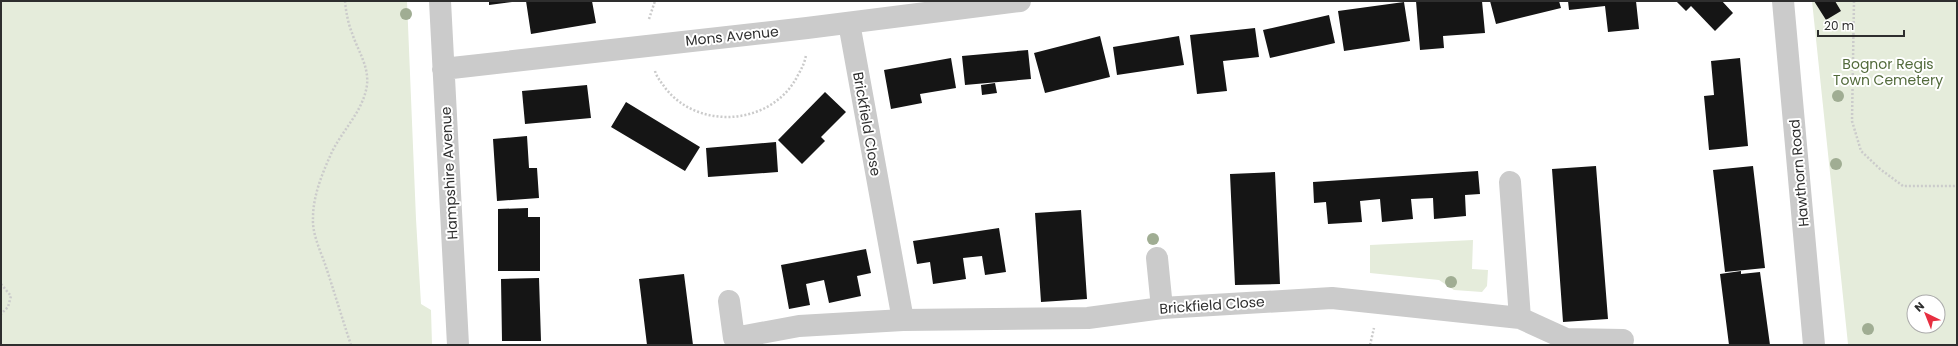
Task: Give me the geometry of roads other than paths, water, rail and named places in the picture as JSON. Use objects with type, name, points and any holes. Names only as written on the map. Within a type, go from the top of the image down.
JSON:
[{"type":"street","name":"Hampshire Avenue","points":[[440,1],[458,345]]},
{"type":"street","name":"Mons Avenue","points":[[443,69],[807,28],[1020,1]]},
{"type":"street","name":"Hawthorn Road","points":[[1782,1],[1814,345]]},
{"type":"street","name":"Brickfield Close","points":[[849,23],[903,320]]},
{"type":"street","points":[[1510,182],[1520,318]]},
{"type":"street","points":[[1157,258],[1162,308]]},
{"type":"street","name":"Brickfield Close","points":[[729,301],[734,338],[799,326],[903,320],[1088,318],[1162,308],[1332,298],[1520,318],[1566,339],[1624,340]]},
{"type":"park label","name":"Bognor Regis Town Cemetery","points":[[1888,72]]}]
